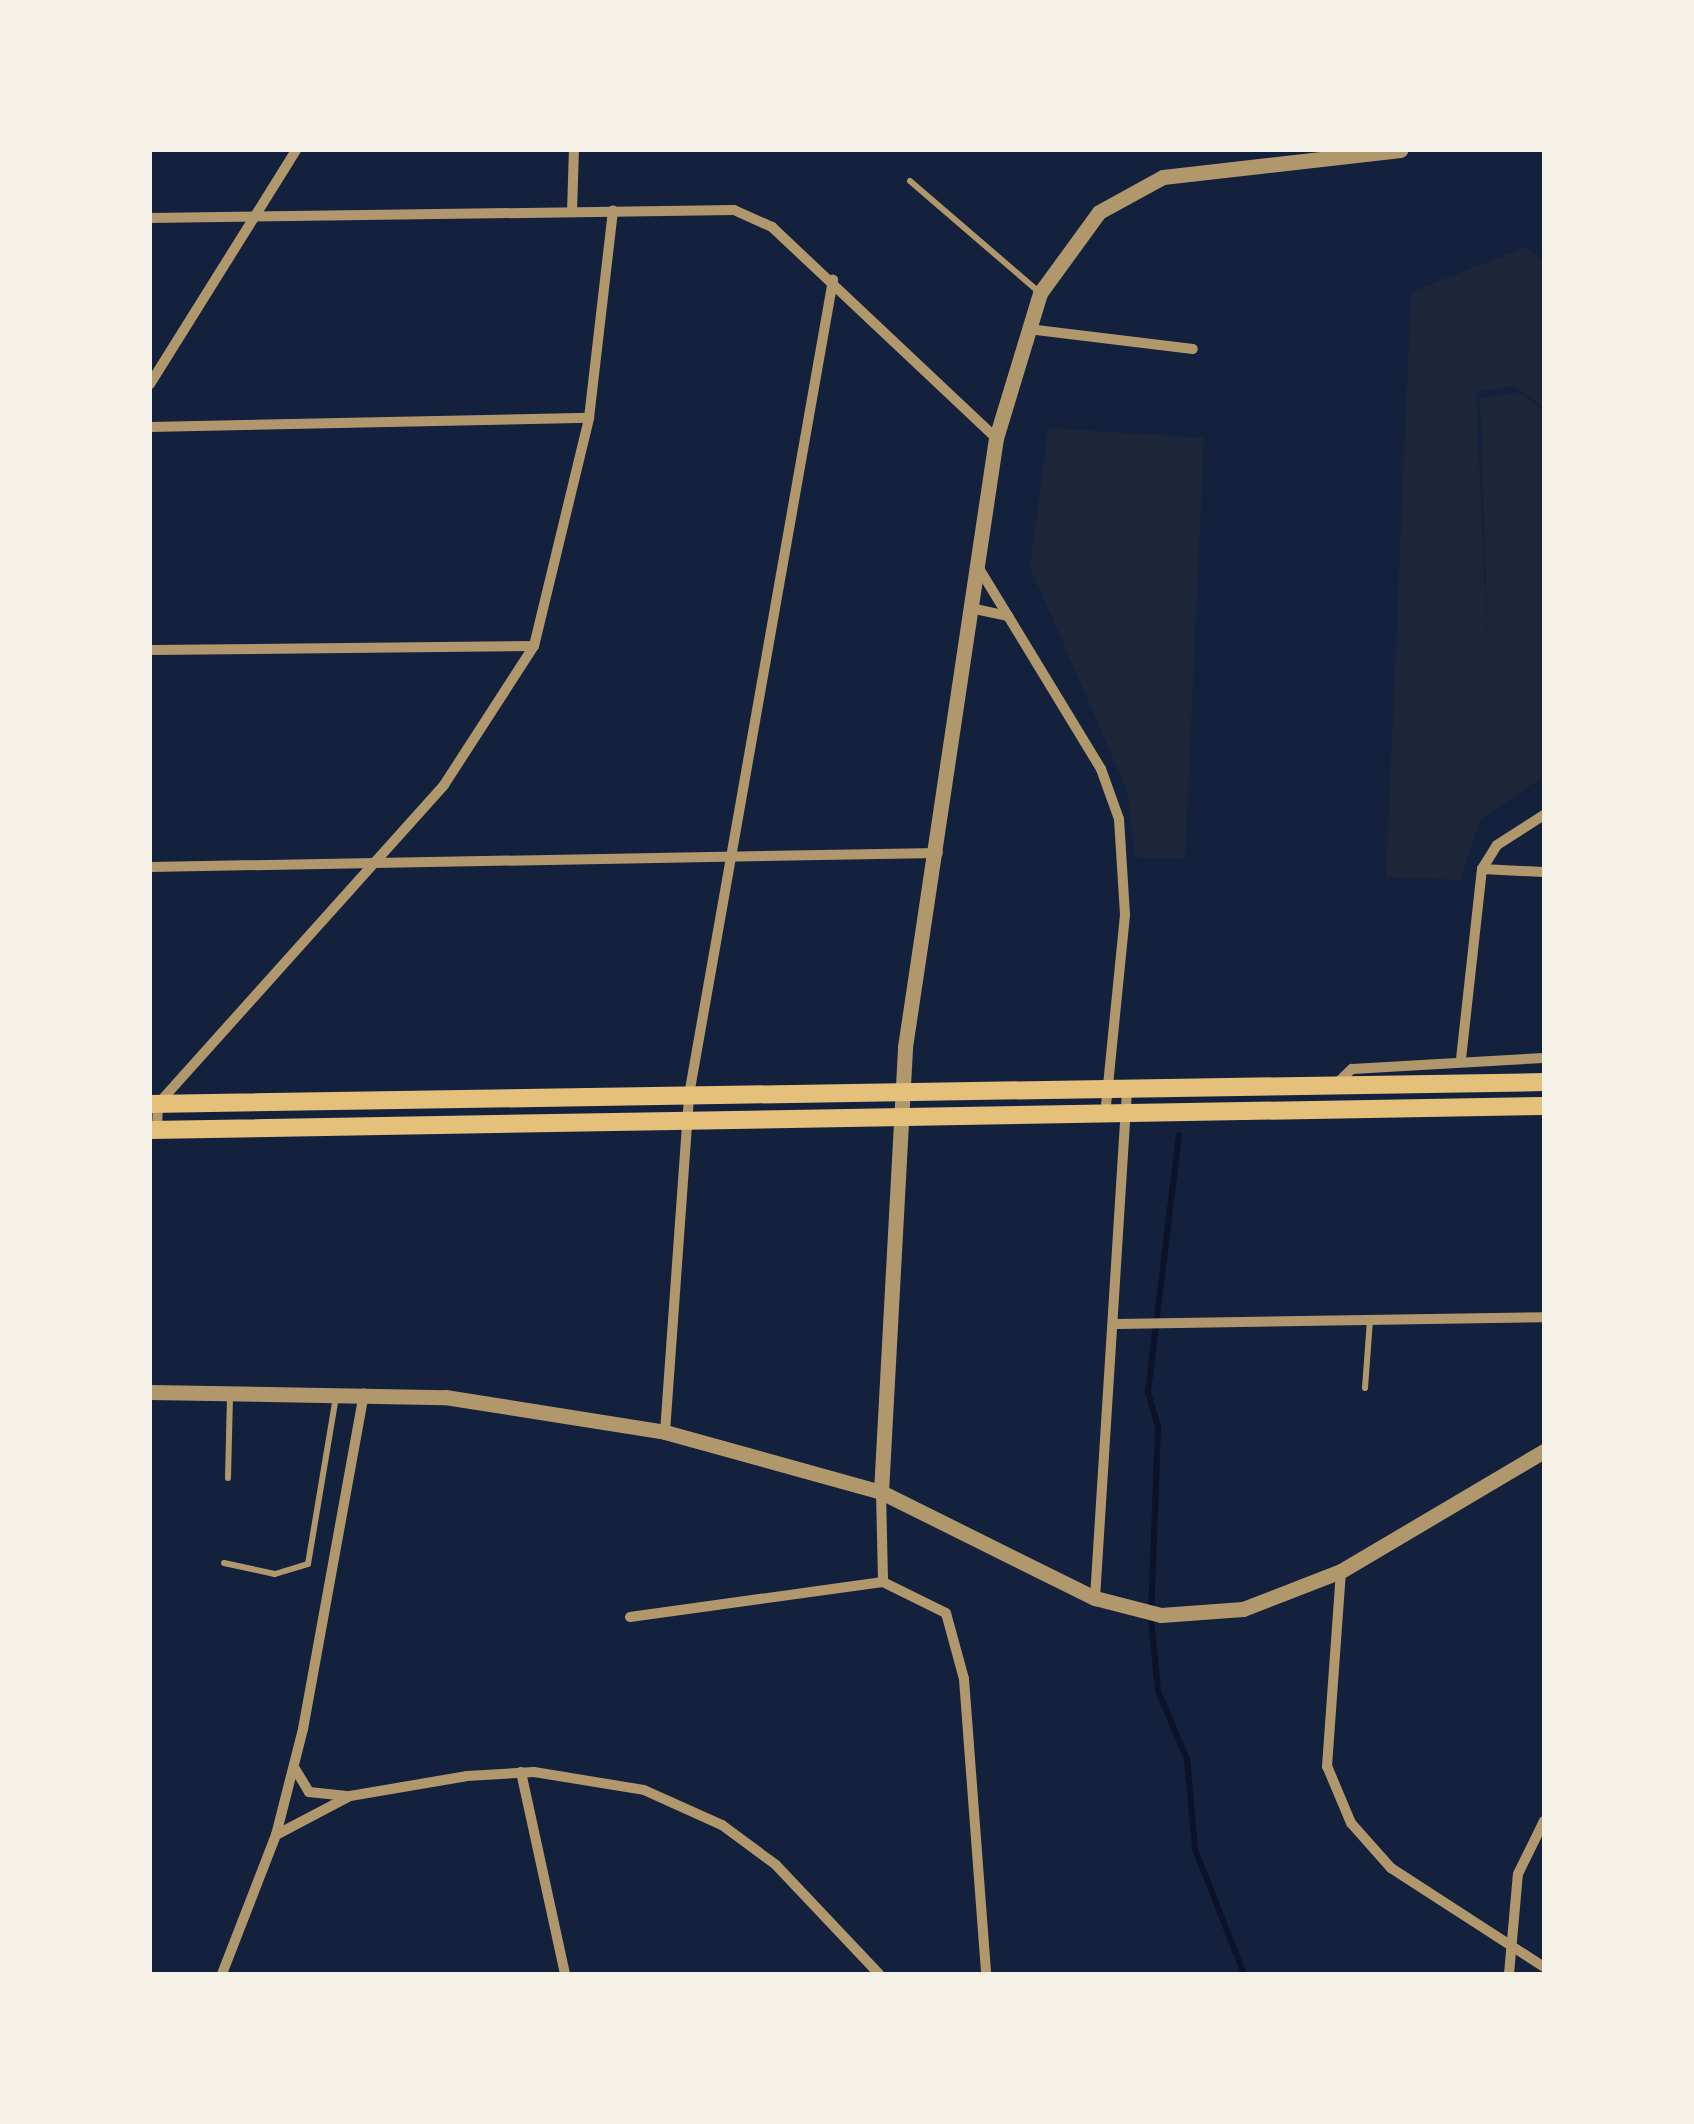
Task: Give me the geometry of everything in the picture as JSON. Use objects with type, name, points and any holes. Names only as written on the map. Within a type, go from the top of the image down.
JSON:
[{"type":"main road","points":[[154,1104],[689,1094],[1330,1090],[1544,1082]]},
{"type":"main road","points":[[154,1130],[1128,1117],[1544,1106]]},
{"type":"street","points":[[150,384],[249,216],[296,150]]},
{"type":"street","points":[[572,212],[574,150]]},
{"type":"street","points":[[884,1582],[881,1492],[902,1092],[975,609],[996,438],[1040,292],[1099,212],[1163,177],[1400,150]]},
{"type":"street","points":[[150,218],[712,208],[756,217],[833,280],[996,438]]},
{"type":"street","points":[[154,1130],[154,1104],[378,863],[482,733],[534,646],[589,418],[613,210]]},
{"type":"street","points":[[665,1432],[689,1094],[833,280]]},
{"type":"street","points":[[1028,329],[1193,349]]},
{"type":"street","points":[[150,427],[589,418]]},
{"type":"street","points":[[980,570],[1101,768],[1120,820],[1125,915],[1105,1117]]},
{"type":"street","points":[[975,609],[1008,616]]},
{"type":"street","points":[[150,650],[534,646]]},
{"type":"street","points":[[1462,1059],[1482,868],[1498,845],[1544,815]]},
{"type":"street","points":[[150,867],[938,853]]},
{"type":"street","points":[[1482,868],[1544,872]]},
{"type":"street","points":[[1330,1090],[1352,1068],[1462,1059],[1544,1058]]},
{"type":"street","points":[[1095,1598],[1116,1324],[1127,1091]]},
{"type":"street","points":[[1116,1324],[1544,1317]]},
{"type":"street","points":[[150,1392],[364,1394],[489,1400],[665,1432],[881,1492],[1095,1598],[1179,1615],[1243,1609],[1341,1572],[1544,1451]]},
{"type":"street","points":[[222,1974],[276,1834],[293,1766],[364,1394]]},
{"type":"street","points":[[1341,1572],[1327,1728],[1335,1792],[1391,1868],[1544,1968]]},
{"type":"street","points":[[630,1617],[884,1582],[936,1605],[956,1626],[986,1974]]},
{"type":"street","points":[[293,1766],[309,1792],[350,1796],[521,1772],[644,1790],[722,1825],[802,1890],[879,1974]]},
{"type":"street","points":[[521,1772],[565,1974]]},
{"type":"street","points":[[276,1834],[350,1796]]},
{"type":"street","points":[[1508,1974],[1518,1874],[1544,1821]]},
{"type":"lane","points":[[910,182],[1040,292]]},
{"type":"lane","points":[[1365,1388],[1370,1320]]},
{"type":"lane","points":[[228,1478],[230,1392]]},
{"type":"lane","points":[[224,1563],[275,1574],[308,1564],[337,1394]]},
{"type":"shaded area","points":[[1526,247],[1544,262],[1544,407],[1515,386],[1476,392],[1488,654],[1480,398],[1519,392],[1544,411],[1544,776],[1481,819],[1460,880],[1386,877],[1411,292]]},
{"type":"shaded area","points":[[1048,428],[1204,438],[1185,859],[1135,857],[1127,790],[1030,567]]},
{"type":"waterway","points":[[1179,1135],[1148,1392],[1158,1428],[1151,1618],[1158,1691],[1187,1759],[1195,1849],[1244,1974]]}]
